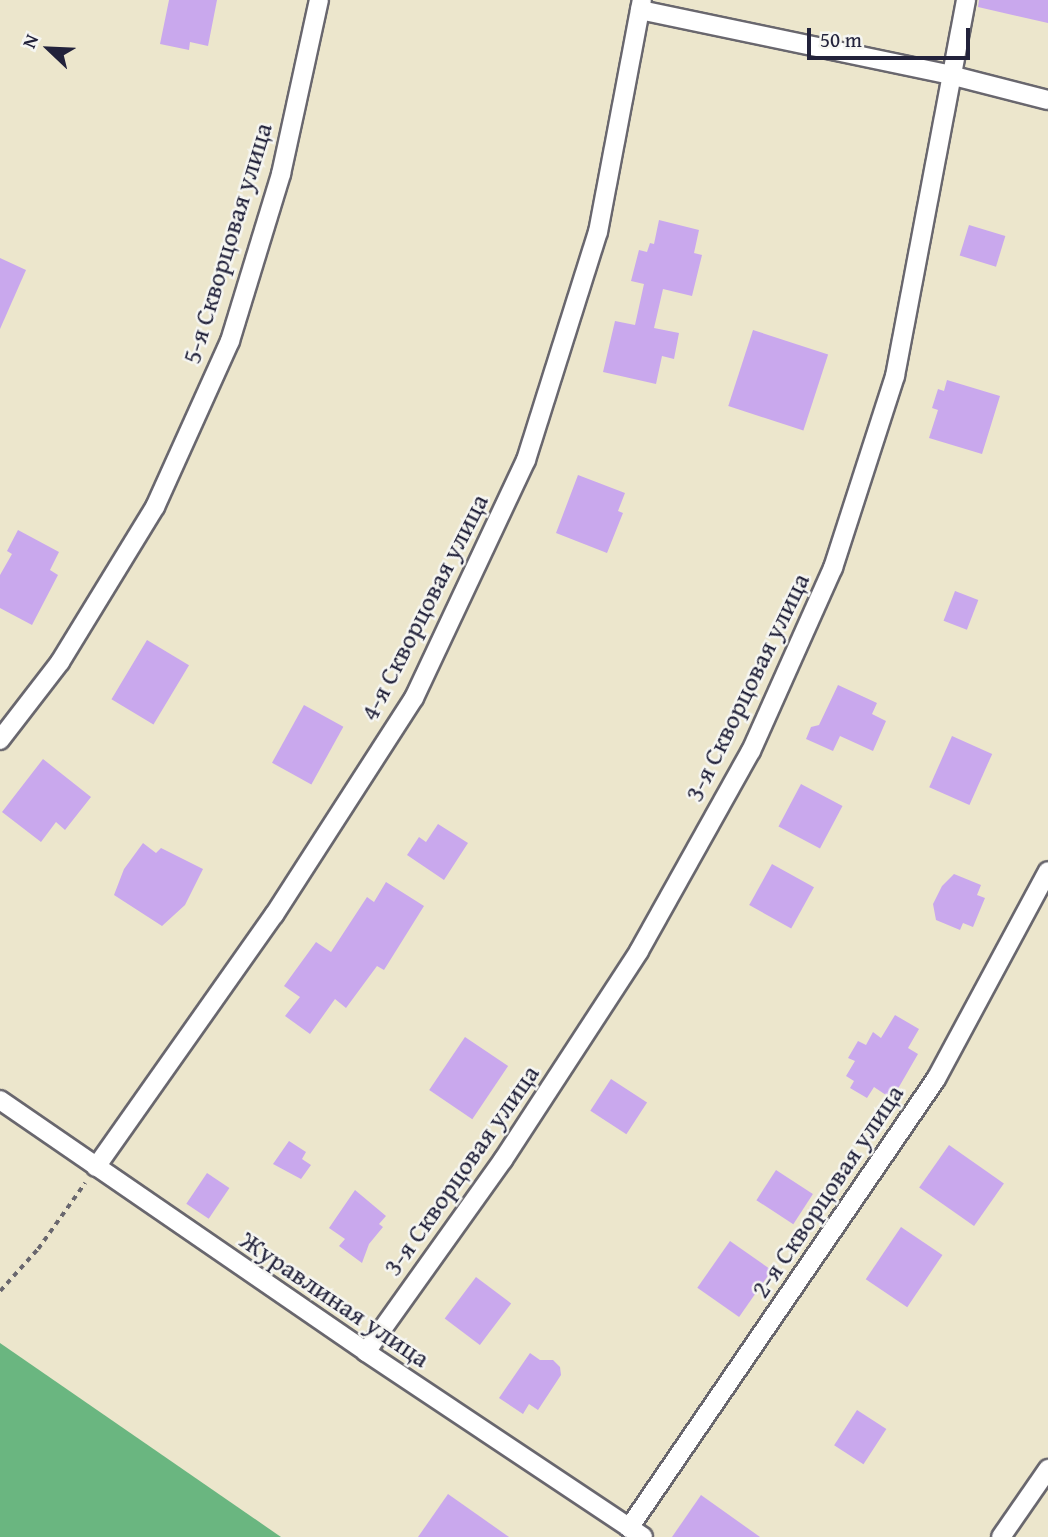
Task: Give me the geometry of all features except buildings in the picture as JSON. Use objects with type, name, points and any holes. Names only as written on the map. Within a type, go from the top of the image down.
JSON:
[{"type":"street","name":"5-я Скворцовая улица","points":[[0,740],[60,662],[155,507],[230,341],[281,174],[319,0]]},
{"type":"street","name":"3-я Скворцовая улица","points":[[366,1352],[503,1160],[639,951],[751,751],[833,568],[895,376],[966,0]]},
{"type":"street","points":[[641,5],[1048,100]]},
{"type":"street","name":"4-я Скворцовая улица","points":[[96,1167],[274,915],[414,698],[526,460],[598,232],[641,5]]},
{"type":"street","name":"2-я Скворцовая улица","points":[[636,1532],[936,1079],[1048,871]]},
{"type":"street","name":"Журавлиная улица","points":[[0,1100],[366,1352],[636,1532]]},
{"type":"street","points":[[1000,1537],[1048,1469]]},
{"type":"path","points":[[0,1291],[38,1249],[96,1167]]},
{"type":"green space","points":[[0,1343],[281,1537],[0,1537]]}]
